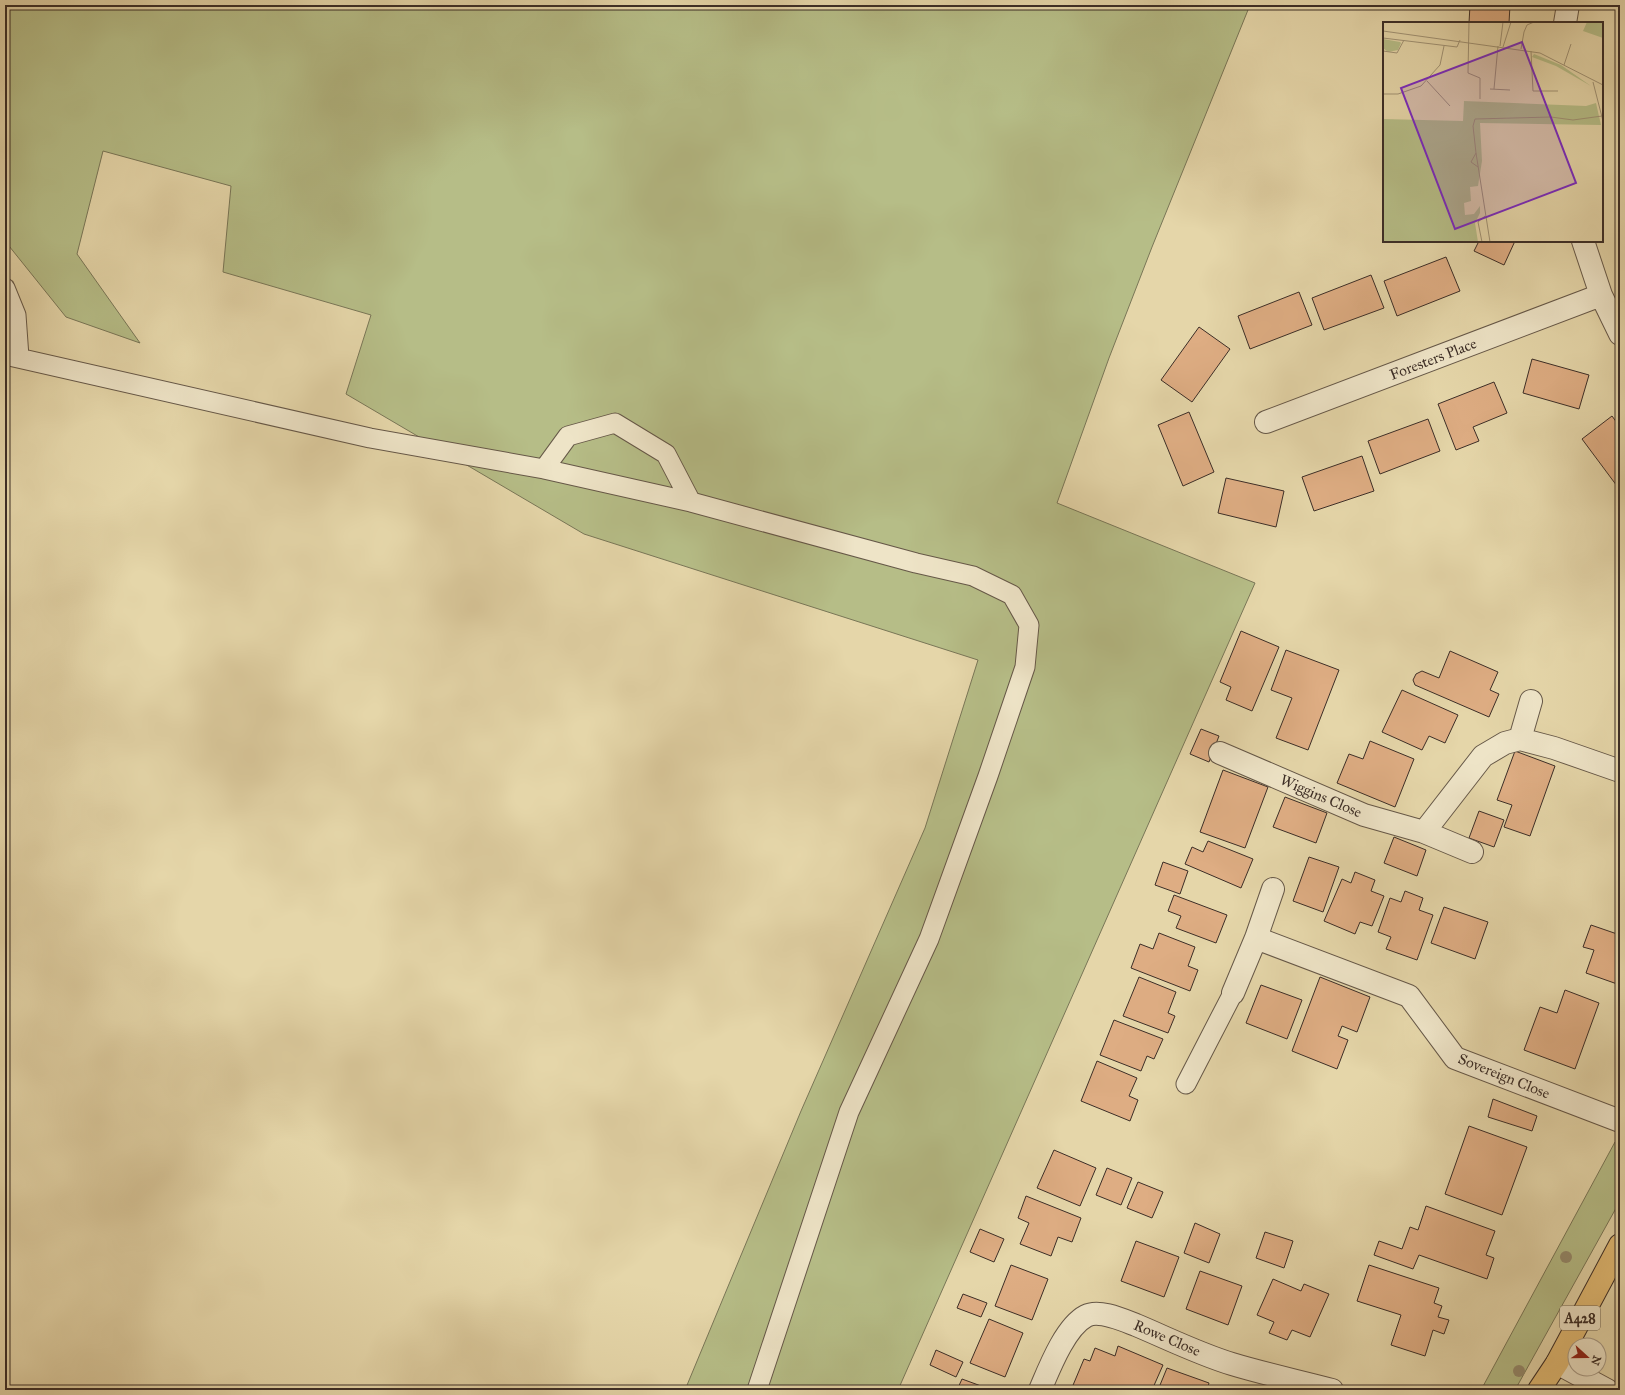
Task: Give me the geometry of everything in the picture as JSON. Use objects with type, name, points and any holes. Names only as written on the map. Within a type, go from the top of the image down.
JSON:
[{"type":"highway","name":"A428","points":[[1539,1390],[1556,1363],[1620,1245]]},
{"type":"street","points":[[1565,22],[1568,5]]},
{"type":"street","points":[[1583,242],[1601,295],[1620,334]]},
{"type":"street","name":"Foresters Place","points":[[1266,422],[1601,295]]},
{"type":"street","points":[[1520,738],[1531,701]]},
{"type":"street","points":[[1424,832],[1483,756],[1505,743],[1520,738],[1620,771]]},
{"type":"street","name":"Wiggins Close","points":[[1220,753],[1364,815],[1424,832],[1472,852]]},
{"type":"street","points":[[1233,993],[1256,938],[1273,889]]},
{"type":"street","name":"Sovereign Close","points":[[1256,938],[1409,996],[1455,1058],[1620,1122]]},
{"type":"street","name":"Rowe Close","points":[[1040,1390],[1059,1348],[1074,1327],[1087,1316],[1103,1314],[1127,1321],[1191,1349],[1231,1364],[1332,1390]]},
{"type":"street","points":[[1556,1363],[1607,1390]]},
{"type":"lane","points":[[5,288],[16,315],[12,356],[370,438],[544,469],[690,502],[916,563],[973,576],[1012,595],[1029,625],[1025,667],[988,776],[929,939],[849,1112],[757,1390]]},
{"type":"lane","points":[[544,469],[568,436],[615,423],[666,454],[690,502]]},
{"type":"lane","points":[[1186,1084],[1233,993]]},
{"type":"green space","points":[[5,5],[1250,5],[1152,247],[1109,358],[1057,503],[1255,583],[898,1390],[685,1390],[801,1111],[925,828],[978,660],[584,534],[346,394],[371,315],[223,272],[231,186],[103,151],[77,254],[140,343],[66,317],[5,241]]},
{"type":"green space","points":[[1615,1142],[1620,1146],[1620,1201],[1515,1390],[1481,1390]]},
{"type":"building","points":[[1470,5],[1510,5],[1509,22],[1469,22]]},
{"type":"building","points":[[1620,76],[1620,106],[1618,77]]},
{"type":"building","points":[[1478,242],[1515,242],[1504,265],[1474,251]]},
{"type":"building","points":[[1446,257],[1460,291],[1397,316],[1384,281]]},
{"type":"building","points":[[1371,275],[1384,308],[1324,330],[1312,298]]},
{"type":"building","points":[[1299,292],[1312,325],[1250,349],[1238,316]]},
{"type":"building","points":[[1199,327],[1230,349],[1192,402],[1161,380]]},
{"type":"building","points":[[1532,359],[1589,375],[1579,409],[1523,393]]},
{"type":"building","points":[[1494,382],[1507,413],[1473,427],[1479,441],[1456,450],[1438,404]]},
{"type":"building","points":[[1189,412],[1214,472],[1183,486],[1158,425]]},
{"type":"building","points":[[1612,416],[1620,427],[1620,484],[1617,486],[1582,439]]},
{"type":"building","points":[[1428,419],[1440,451],[1380,474],[1368,441]]},
{"type":"building","points":[[1362,456],[1374,491],[1314,511],[1302,477]]},
{"type":"building","points":[[1226,478],[1284,491],[1276,527],[1218,513]]},
{"type":"building","points":[[1241,631],[1279,647],[1252,711],[1226,700],[1231,687],[1220,682]]},
{"type":"building","points":[[1286,650],[1339,670],[1308,750],[1276,738],[1292,698],[1271,690]]},
{"type":"building","points":[[1450,651],[1498,672],[1490,690],[1499,694],[1489,717],[1415,685],[1413,680],[1416,674],[1422,671],[1439,678]]},
{"type":"building","points":[[1402,690],[1458,715],[1445,743],[1429,736],[1422,750],[1382,732]]},
{"type":"building","points":[[1201,729],[1219,736],[1209,762],[1190,754]]},
{"type":"building","points":[[1370,741],[1414,759],[1395,807],[1337,783],[1349,754],[1363,759]]},
{"type":"building","points":[[1515,751],[1555,766],[1530,836],[1504,827],[1512,805],[1497,800]]},
{"type":"building","points":[[1223,770],[1268,787],[1245,848],[1200,832]]},
{"type":"building","points":[[1285,797],[1327,813],[1316,843],[1273,827]]},
{"type":"building","points":[[1479,811],[1504,820],[1494,847],[1469,838]]},
{"type":"building","points":[[1394,837],[1426,850],[1417,876],[1384,863]]},
{"type":"building","points":[[1208,841],[1253,859],[1241,888],[1185,864],[1192,847],[1203,852]]},
{"type":"building","points":[[1309,857],[1339,867],[1323,912],[1293,901]]},
{"type":"building","points":[[1163,862],[1188,871],[1180,894],[1155,885]]},
{"type":"building","points":[[1355,872],[1375,880],[1371,891],[1384,896],[1372,926],[1360,922],[1355,934],[1324,921],[1342,879],[1351,883]]},
{"type":"building","points":[[1405,891],[1423,898],[1419,910],[1433,915],[1417,960],[1386,949],[1391,937],[1378,932],[1390,898],[1401,902]]},
{"type":"building","points":[[1174,895],[1227,915],[1216,943],[1176,928],[1181,916],[1168,911]]},
{"type":"building","points":[[1444,907],[1488,922],[1475,959],[1431,943]]},
{"type":"building","points":[[1591,925],[1620,935],[1620,985],[1586,973],[1594,950],[1583,947]]},
{"type":"building","points":[[1159,933],[1195,947],[1188,966],[1198,970],[1190,991],[1131,968],[1140,944],[1153,949]]},
{"type":"building","points":[[1139,977],[1176,992],[1168,1013],[1175,1016],[1168,1033],[1123,1016]]},
{"type":"building","points":[[1320,977],[1370,997],[1357,1032],[1342,1026],[1338,1036],[1348,1040],[1337,1069],[1292,1051]]},
{"type":"building","points":[[1261,985],[1302,1000],[1287,1039],[1246,1023]]},
{"type":"building","points":[[1565,990],[1599,1003],[1575,1069],[1524,1050],[1540,1007],[1557,1013]]},
{"type":"building","points":[[1114,1020],[1163,1039],[1154,1059],[1147,1056],[1141,1071],[1100,1055]]},
{"type":"building","points":[[1097,1061],[1137,1078],[1129,1096],[1138,1100],[1130,1121],[1081,1101]]},
{"type":"building","points":[[1493,1099],[1537,1116],[1532,1131],[1488,1117]]},
{"type":"building","points":[[1469,1126],[1527,1147],[1502,1215],[1445,1194]]},
{"type":"building","points":[[1054,1150],[1096,1168],[1080,1206],[1037,1188]]},
{"type":"building","points":[[1107,1168],[1132,1178],[1121,1205],[1096,1195]]},
{"type":"building","points":[[1138,1182],[1163,1192],[1152,1218],[1127,1208]]},
{"type":"building","points":[[1026,1196],[1081,1218],[1072,1242],[1058,1237],[1051,1256],[1020,1244],[1029,1223],[1018,1218]]},
{"type":"building","points":[[1426,1206],[1495,1231],[1486,1255],[1494,1258],[1487,1279],[1419,1255],[1413,1269],[1374,1255],[1379,1241],[1402,1249],[1410,1227],[1418,1230]]},
{"type":"building","points":[[1195,1223],[1220,1234],[1209,1263],[1184,1253]]},
{"type":"building","points":[[980,1229],[1004,1239],[994,1262],[970,1252]]},
{"type":"building","points":[[1265,1232],[1293,1241],[1284,1268],[1256,1258]]},
{"type":"building","points":[[1136,1241],[1179,1257],[1164,1297],[1121,1281]]},
{"type":"building","points":[[1011,1265],[1048,1279],[1032,1320],[995,1306]]},
{"type":"building","points":[[1369,1265],[1439,1288],[1434,1303],[1442,1306],[1438,1317],[1449,1320],[1444,1334],[1433,1330],[1425,1356],[1391,1345],[1401,1315],[1357,1301]]},
{"type":"building","points":[[1200,1271],[1242,1286],[1228,1325],[1186,1309]]},
{"type":"building","points":[[1273,1279],[1301,1291],[1304,1284],[1329,1294],[1310,1337],[1292,1330],[1287,1340],[1269,1333],[1274,1322],[1257,1315]]},
{"type":"building","points":[[963,1294],[987,1303],[981,1317],[957,1308]]},
{"type":"building","points":[[989,1319],[1023,1333],[1005,1377],[970,1363]]},
{"type":"building","points":[[1118,1346],[1163,1365],[1152,1390],[1071,1390],[1084,1359],[1090,1361],[1095,1348],[1115,1356]]},
{"type":"building","points":[[936,1350],[963,1362],[956,1377],[930,1365]]},
{"type":"building","points":[[1167,1368],[1209,1383],[1207,1390],[1158,1390]]},
{"type":"building","points":[[962,1379],[992,1390],[957,1390]]}]
